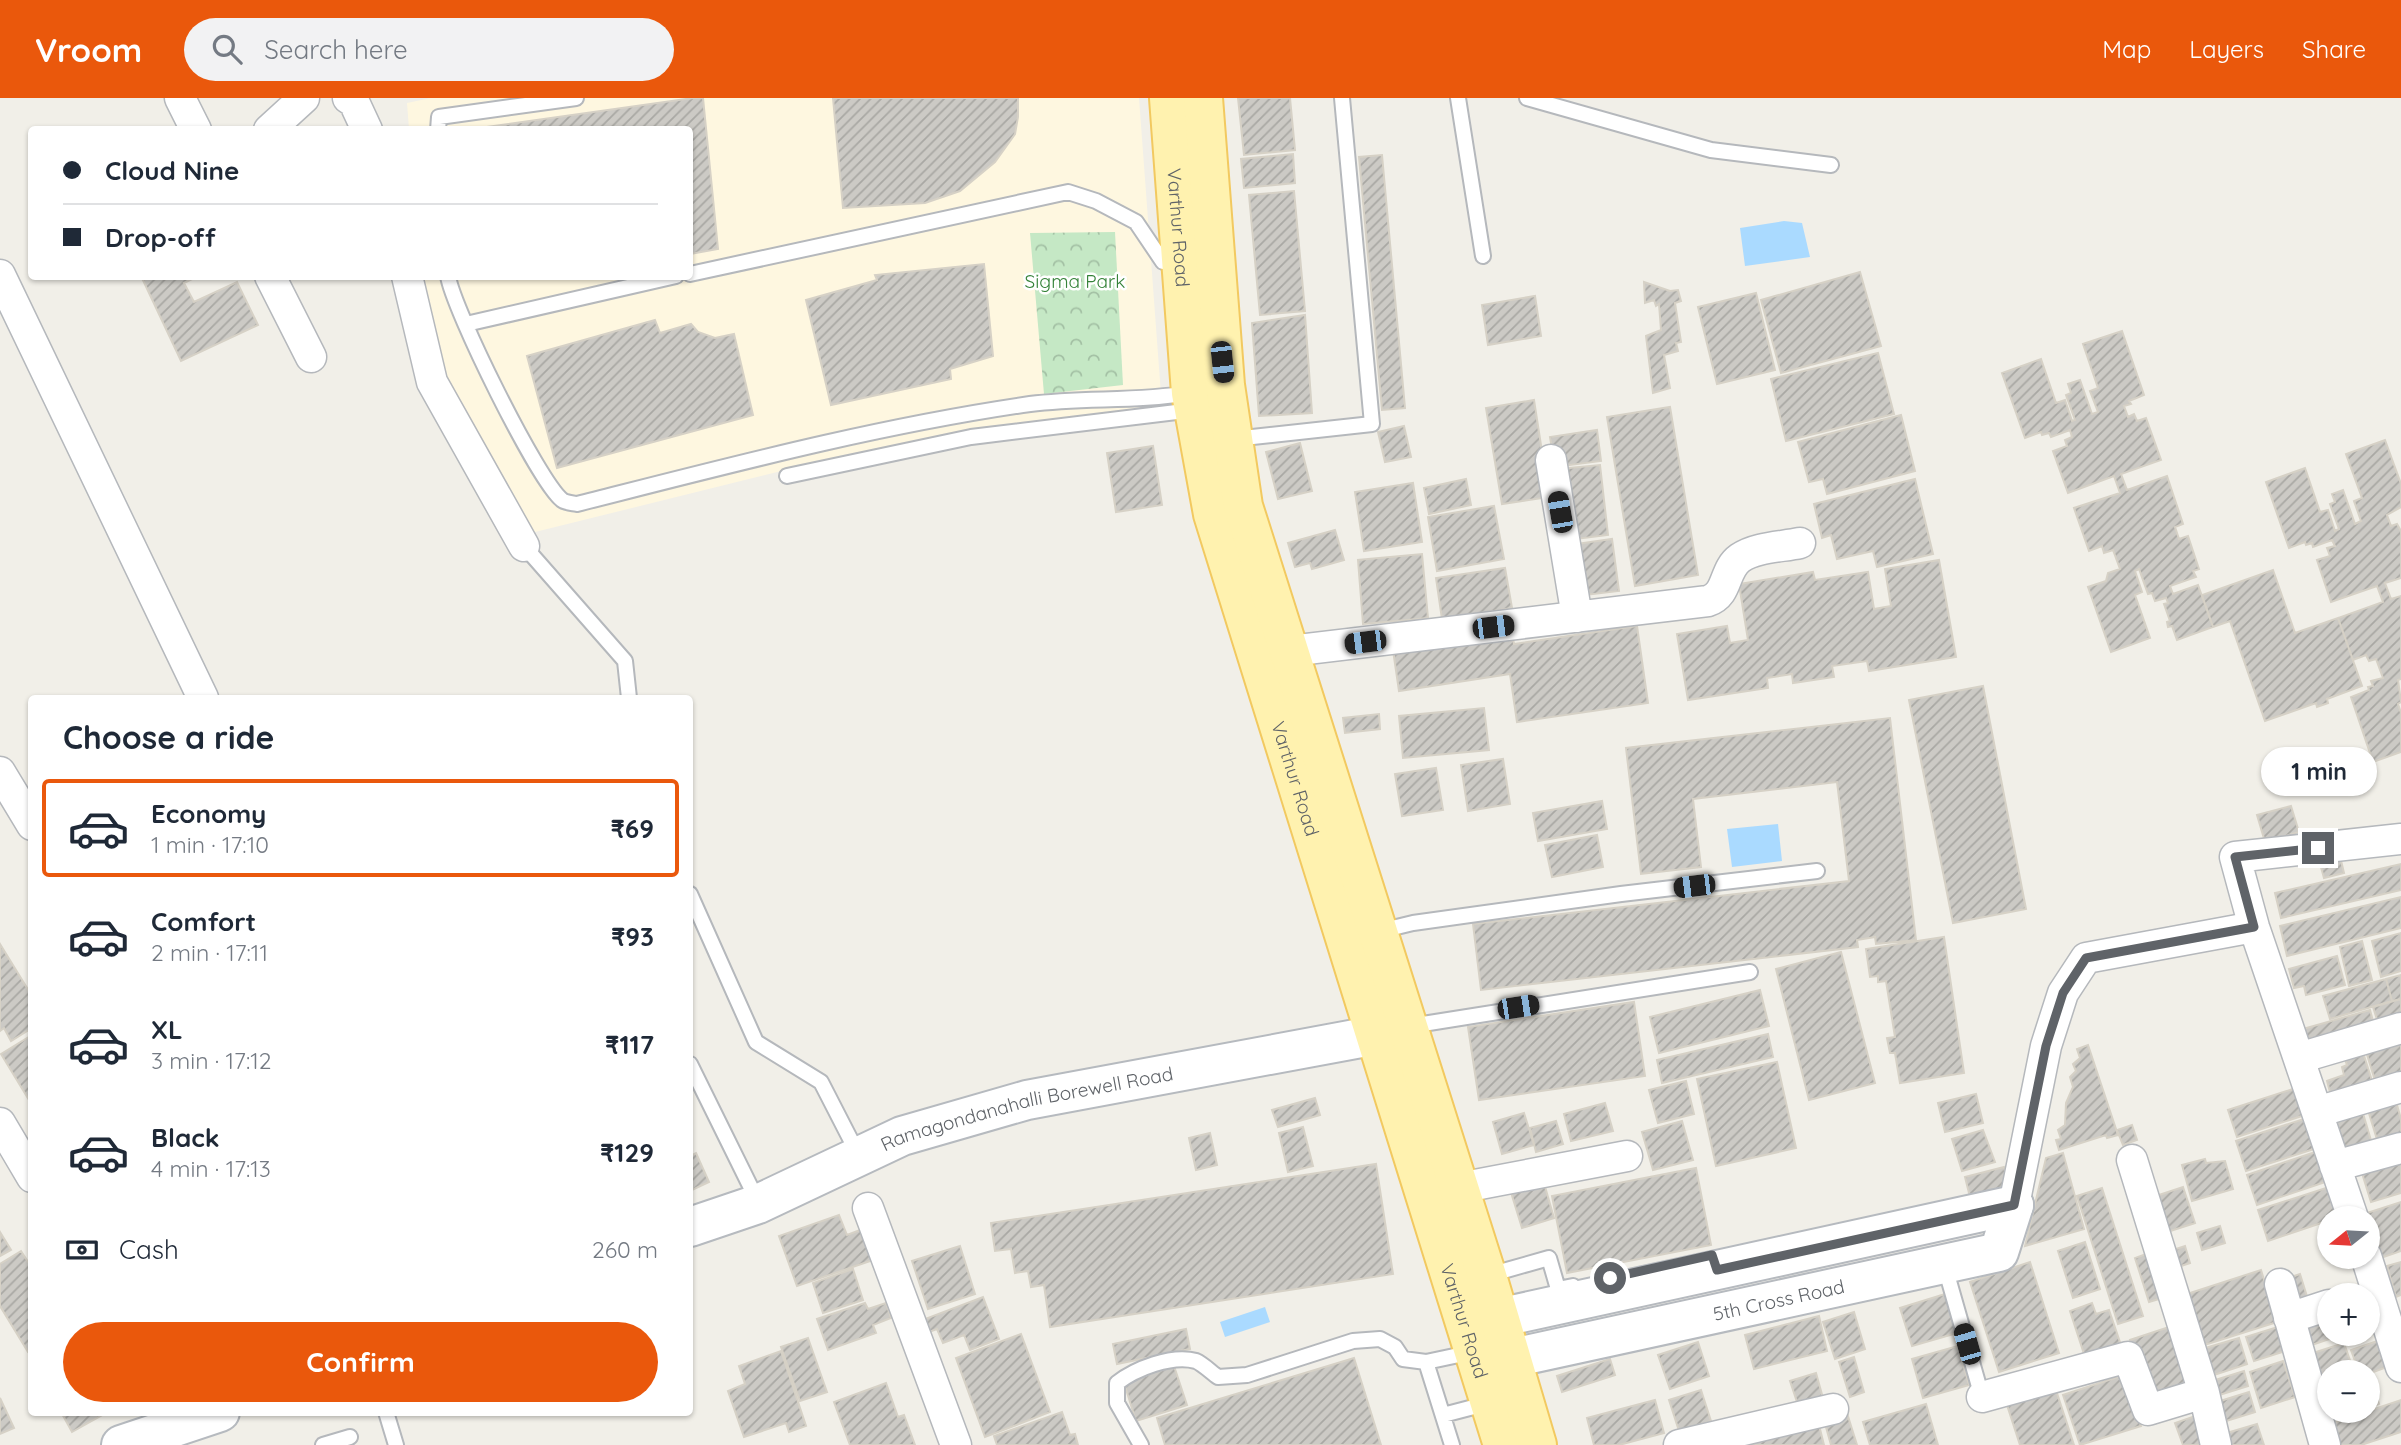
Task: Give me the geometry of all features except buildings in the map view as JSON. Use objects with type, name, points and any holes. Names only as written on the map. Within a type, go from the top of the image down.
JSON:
[{"type":"main road","name":"Varthur Road","points":[[1169,98],[1192,401],[1213,514],[1393,1030],[1459,1188],[1536,1445]]},
{"type":"main road","name":"Varthur Road","points":[[1203,98],[1214,269],[1232,439],[1243,506],[1379,931],[1393,1030],[1475,1351],[1503,1445]]},
{"type":"street","points":[[180,98],[194,126]]},
{"type":"street","points":[[274,126],[304,98]]},
{"type":"street","points":[[348,98],[354,102],[365,126]]},
{"type":"street","points":[[0,275],[202,695]]},
{"type":"street","points":[[272,280],[311,357]]},
{"type":"street","points":[[408,280],[432,382],[524,546]]},
{"type":"street","points":[[1551,460],[1577,617]]},
{"type":"street","points":[[1290,651],[1716,598],[1740,558],[1753,552],[1800,543]]},
{"type":"street","points":[[0,772],[28,818]]},
{"type":"street","points":[[2349,1206],[2254,927],[2235,857],[2401,839]]},
{"type":"street","name":"5th Cross Road","points":[[1512,1358],[1999,1252],[2014,1205],[2046,1046],[2063,993],[2086,958],[2254,927]]},
{"type":"street","points":[[2299,1058],[2401,1028]]},
{"type":"street","name":"Ramagondanahalli Borewell Road","points":[[693,1226],[758,1204],[902,1136],[1027,1100],[1393,1030]]},
{"type":"street","points":[[2317,1112],[2401,1087]]},
{"type":"street","points":[[0,1124],[28,1170]]},
{"type":"street","points":[[2335,1166],[2401,1147]]},
{"type":"street","points":[[1459,1188],[1627,1156]]},
{"type":"street","points":[[2132,1160],[2204,1393],[2216,1445]]},
{"type":"street","points":[[1498,1318],[1715,1263],[2014,1205]]},
{"type":"street","points":[[868,1209],[956,1445]]},
{"type":"street","points":[[2280,1284],[2325,1445]]},
{"type":"street","points":[[2289,1318],[2317,1309]]},
{"type":"street","points":[[2380,1319],[2401,1367]]},
{"type":"street","points":[[1982,1397],[2128,1357],[2148,1410],[2204,1393]]},
{"type":"street","points":[[1679,1445],[1833,1409]]},
{"type":"street","points":[[121,1445],[209,1416]]},
{"type":"lane","points":[[438,126],[439,117],[576,98]]},
{"type":"lane","points":[[1232,439],[1372,425],[1342,98]]},
{"type":"lane","points":[[1458,98],[1483,256]]},
{"type":"lane","points":[[1527,98],[1712,150],[1831,165]]},
{"type":"lane","points":[[693,273],[1068,192],[1096,201],[1136,222],[1163,262]]},
{"type":"lane","points":[[450,280],[466,324],[514,424],[552,487],[564,501],[577,504],[790,450],[1032,404],[1154,399],[1192,401]]},
{"type":"lane","points":[[466,324],[658,280]]},
{"type":"lane","points":[[787,476],[971,437],[1192,401]]},
{"type":"lane","points":[[524,546],[625,661],[629,695]]},
{"type":"lane","points":[[1379,931],[1413,923],[1620,894],[1817,872]]},
{"type":"lane","points":[[693,901],[756,1042],[821,1082],[860,1157]]},
{"type":"lane","points":[[1393,1030],[1750,972]]},
{"type":"lane","points":[[693,1070],[758,1204]]},
{"type":"lane","points":[[1487,1276],[1549,1258],[1559,1289],[1584,1283]]},
{"type":"lane","points":[[1945,1265],[1982,1397]]},
{"type":"lane","points":[[1141,1445],[1117,1403],[1117,1383],[1131,1372],[1170,1362],[1196,1362],[1218,1377],[1247,1375],[1353,1341],[1380,1339],[1395,1347],[1402,1359],[1426,1362],[1475,1351]]},
{"type":"lane","points":[[1426,1362],[1452,1445]]},
{"type":"lane","points":[[1443,1415],[1490,1402]]},
{"type":"lane","points":[[387,1416],[396,1445]]},
{"type":"lane","points":[[323,1445],[350,1437]]},
{"type":"shaded area","points":[[431,98],[1139,98],[1162,408],[970,431],[834,458],[531,533],[429,352],[423,280],[693,280],[693,126],[409,126],[407,103]]},
{"type":"green space","name":"Sigma Park","points":[[1115,232],[1123,385],[1044,394],[1030,233]]},
{"type":"water","points":[[1784,221],[1802,223],[1810,257],[1745,266],[1740,228]]},
{"type":"water","points":[[1778,824],[1782,861],[1732,867],[1727,829]]},
{"type":"water","points":[[1265,1307],[1270,1322],[1225,1337],[1220,1322]]},
{"type":"route","points":[[1610,1278],[1712,1255],[1717,1270],[2014,1205],[2046,1046],[2063,993],[2086,958],[2254,927],[2235,857],[2318,848]]}]
